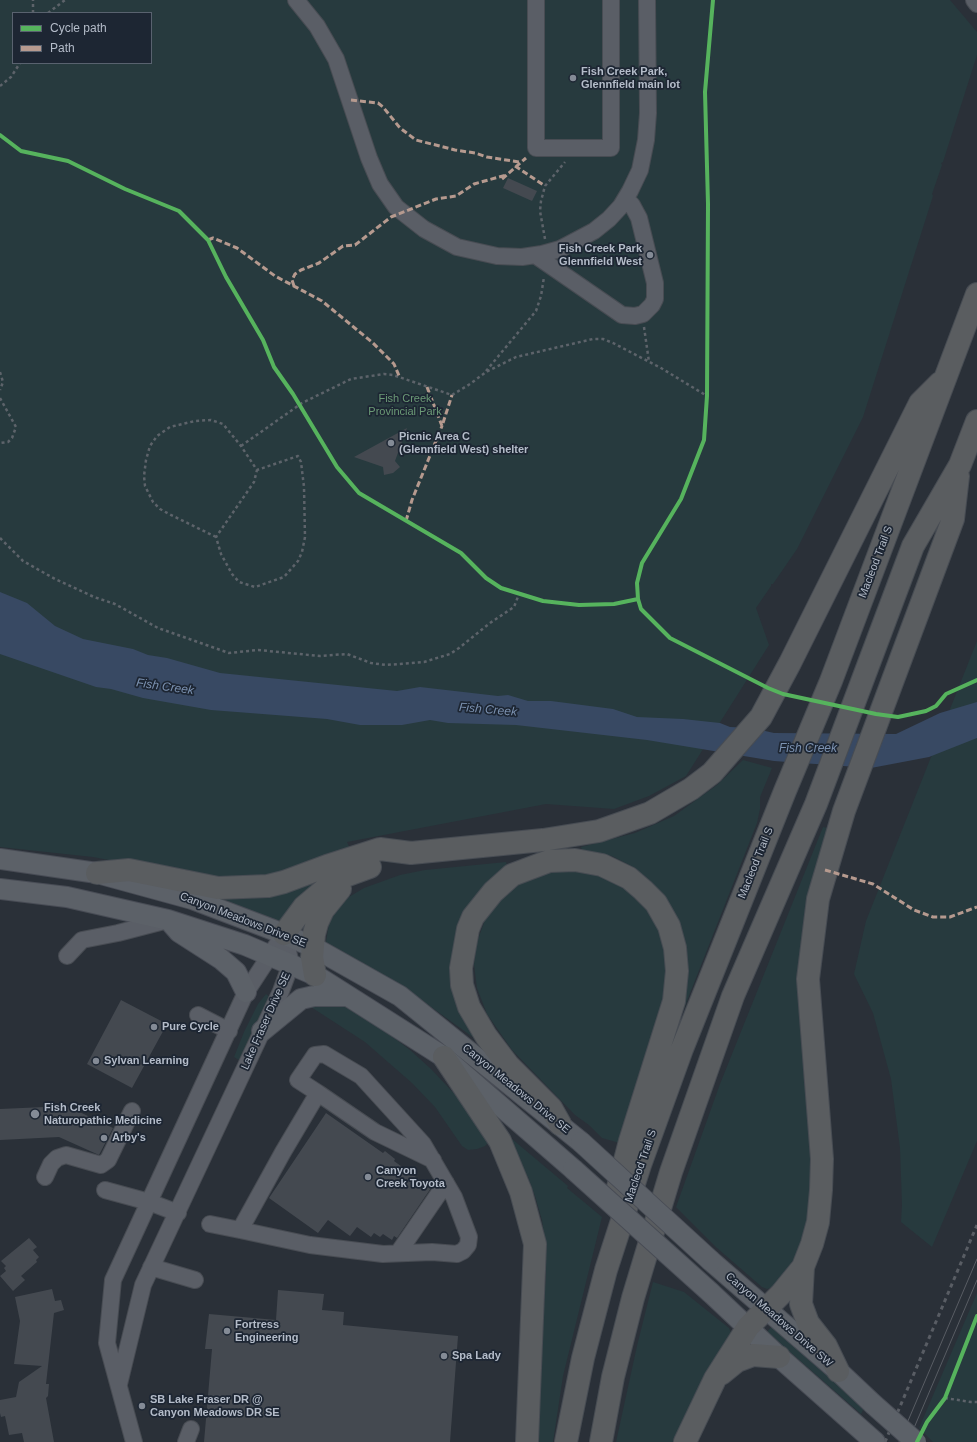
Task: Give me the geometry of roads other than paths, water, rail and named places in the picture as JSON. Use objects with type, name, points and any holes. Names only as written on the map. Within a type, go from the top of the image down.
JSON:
[{"type":"highway","name":"Macleod Trail S","points":[[566,1442],[583,1358],[606,1270],[640,1165],[682,1049],[785,791],[831,681],[977,294]]},
{"type":"highway","points":[[97,873],[129,870],[218,888],[268,886],[284,882],[380,849],[411,853],[544,840],[599,831],[650,813],[691,789],[712,773],[761,717],[790,663],[920,403],[947,374]]},
{"type":"highway","points":[[601,1442],[613,1377],[633,1298],[671,1172],[733,996],[816,804],[861,688],[913,546],[960,465],[977,421]]},
{"type":"highway","points":[[685,1442],[715,1379],[748,1327],[766,1309],[802,1267],[812,1244],[818,1222],[822,1190],[822,1160],[808,979],[818,899],[844,811],[953,519],[960,465]]},
{"type":"highway","points":[[284,934],[304,907],[337,879],[411,853]]},
{"type":"highway","points":[[560,1124],[551,1108],[508,1064],[486,1036],[469,1007],[462,985],[461,968],[468,929],[473,917],[492,892],[512,875],[549,861],[575,860],[602,865],[630,878],[656,903],[669,926],[675,948],[677,972],[674,1001],[630,1141],[604,1240],[606,1270]]},
{"type":"highway","points":[[315,975],[313,947],[314,934],[323,910],[356,872]]},
{"type":"highway","points":[[444,1057],[500,1141],[521,1192],[535,1244],[527,1442]]},
{"type":"highway","points":[[802,1267],[801,1304],[808,1323],[826,1346],[838,1371]]},
{"type":"highway","points":[[715,1379],[737,1361],[753,1355],[779,1357]]},
{"type":"main road","name":"Canyon Meadows Drive SE","points":[[0,859],[97,873],[192,899],[284,934],[313,947],[400,996],[560,1124],[643,1199]]},
{"type":"main road","name":"Canyon Meadows Drive SE","points":[[0,889],[67,896],[168,920],[246,945],[315,975],[444,1057],[573,1169],[748,1327]]},
{"type":"main road","points":[[168,920],[179,932],[221,959],[236,972],[246,992]]},
{"type":"main road","points":[[262,1031],[301,999],[314,996],[346,996]]},
{"type":"main road","name":"Canyon Meadows Drive SW","points":[[643,1199],[916,1442]]},
{"type":"main road","points":[[748,1327],[779,1357],[868,1436]]},
{"type":"street","points":[[296,0],[317,26],[336,59],[369,158],[380,184],[396,207],[424,229],[457,247],[497,256],[522,257],[560,249],[594,231],[609,219],[626,199],[640,170],[646,140],[648,107],[647,0]]},
{"type":"street","points":[[536,0],[536,148],[611,148],[611,0]]},
{"type":"street","points":[[974,0],[977,4]]},
{"type":"street","points":[[535,255],[615,312],[628,317],[639,316],[648,310],[652,305],[656,294],[655,283],[639,218],[632,205],[626,199]]},
{"type":"street","points":[[67,956],[82,940],[118,933],[168,920]]},
{"type":"street","name":"Lake Fraser Drive SE","points":[[134,1442],[107,1343],[113,1280],[229,1032],[246,992],[284,934]]},
{"type":"street","name":"Lake Fraser Drive SE","points":[[118,1386],[143,1284],[178,1213],[262,1031],[291,964],[284,934]]},
{"type":"street","points":[[198,1015],[229,1032]]},
{"type":"street","points":[[210,1224],[310,1245],[383,1254],[457,1254],[463,1251],[468,1245],[469,1237],[454,1197],[424,1144],[361,1076],[324,1054],[314,1055],[298,1080],[375,1132],[433,1160]]},
{"type":"street","points":[[240,1230],[283,1152],[318,1093]]},
{"type":"street","points":[[45,1177],[50,1164],[57,1158],[66,1155],[101,1165],[108,1160],[132,1111]]},
{"type":"street","points":[[398,1253],[446,1183]]},
{"type":"street","points":[[105,1190],[149,1202],[178,1213]]},
{"type":"street","points":[[152,1267],[195,1280]]},
{"type":"water","name":"Fish Creek","points":[[0,592],[27,603],[55,626],[83,639],[133,649],[148,655],[167,658],[220,673],[397,691],[420,687],[498,696],[508,695],[528,701],[551,701],[613,709],[637,717],[683,719],[720,723],[730,727],[752,728],[774,733],[896,734],[940,713],[977,702],[977,738],[929,757],[871,768],[774,761],[647,740],[516,725],[448,723],[430,720],[402,725],[360,725],[327,719],[211,710],[143,698],[111,689],[96,687],[0,654]]},
{"type":"tram line","points":[[899,1442],[977,1259]]},
{"type":"tram line","points":[[908,1442],[977,1280]]},
{"type":"railway","points":[[885,1442],[977,1225]]},
{"type":"place","name":"Fish Creek Park, Glennfield main lot","points":[[573,78]]},
{"type":"place","name":"Fish Creek Park Glennfield West","points":[[650,255]]},
{"type":"place","name":"Picnic Area C (Glennfield West) shelter","points":[[391,443]]},
{"type":"place","name":"Pure Cycle","points":[[154,1027]]},
{"type":"place","name":"Sylvan Learning","points":[[96,1061]]},
{"type":"place","name":"Fish Creek Naturopathic Medicine","points":[[35,1114]]},
{"type":"place","name":"Arby's","points":[[104,1138]]},
{"type":"place","name":"Canyon Creek Toyota","points":[[368,1177]]},
{"type":"place","name":"Fortress Engineering","points":[[227,1331]]},
{"type":"place","name":"Spa Lady","points":[[444,1356]]},
{"type":"place","name":"SB Lake Fraser DR @ Canyon Meadows DR SE","points":[[142,1406]]},
{"type":"park label","name":"Fish Creek Provincial Park","points":[[405,405]]}]
